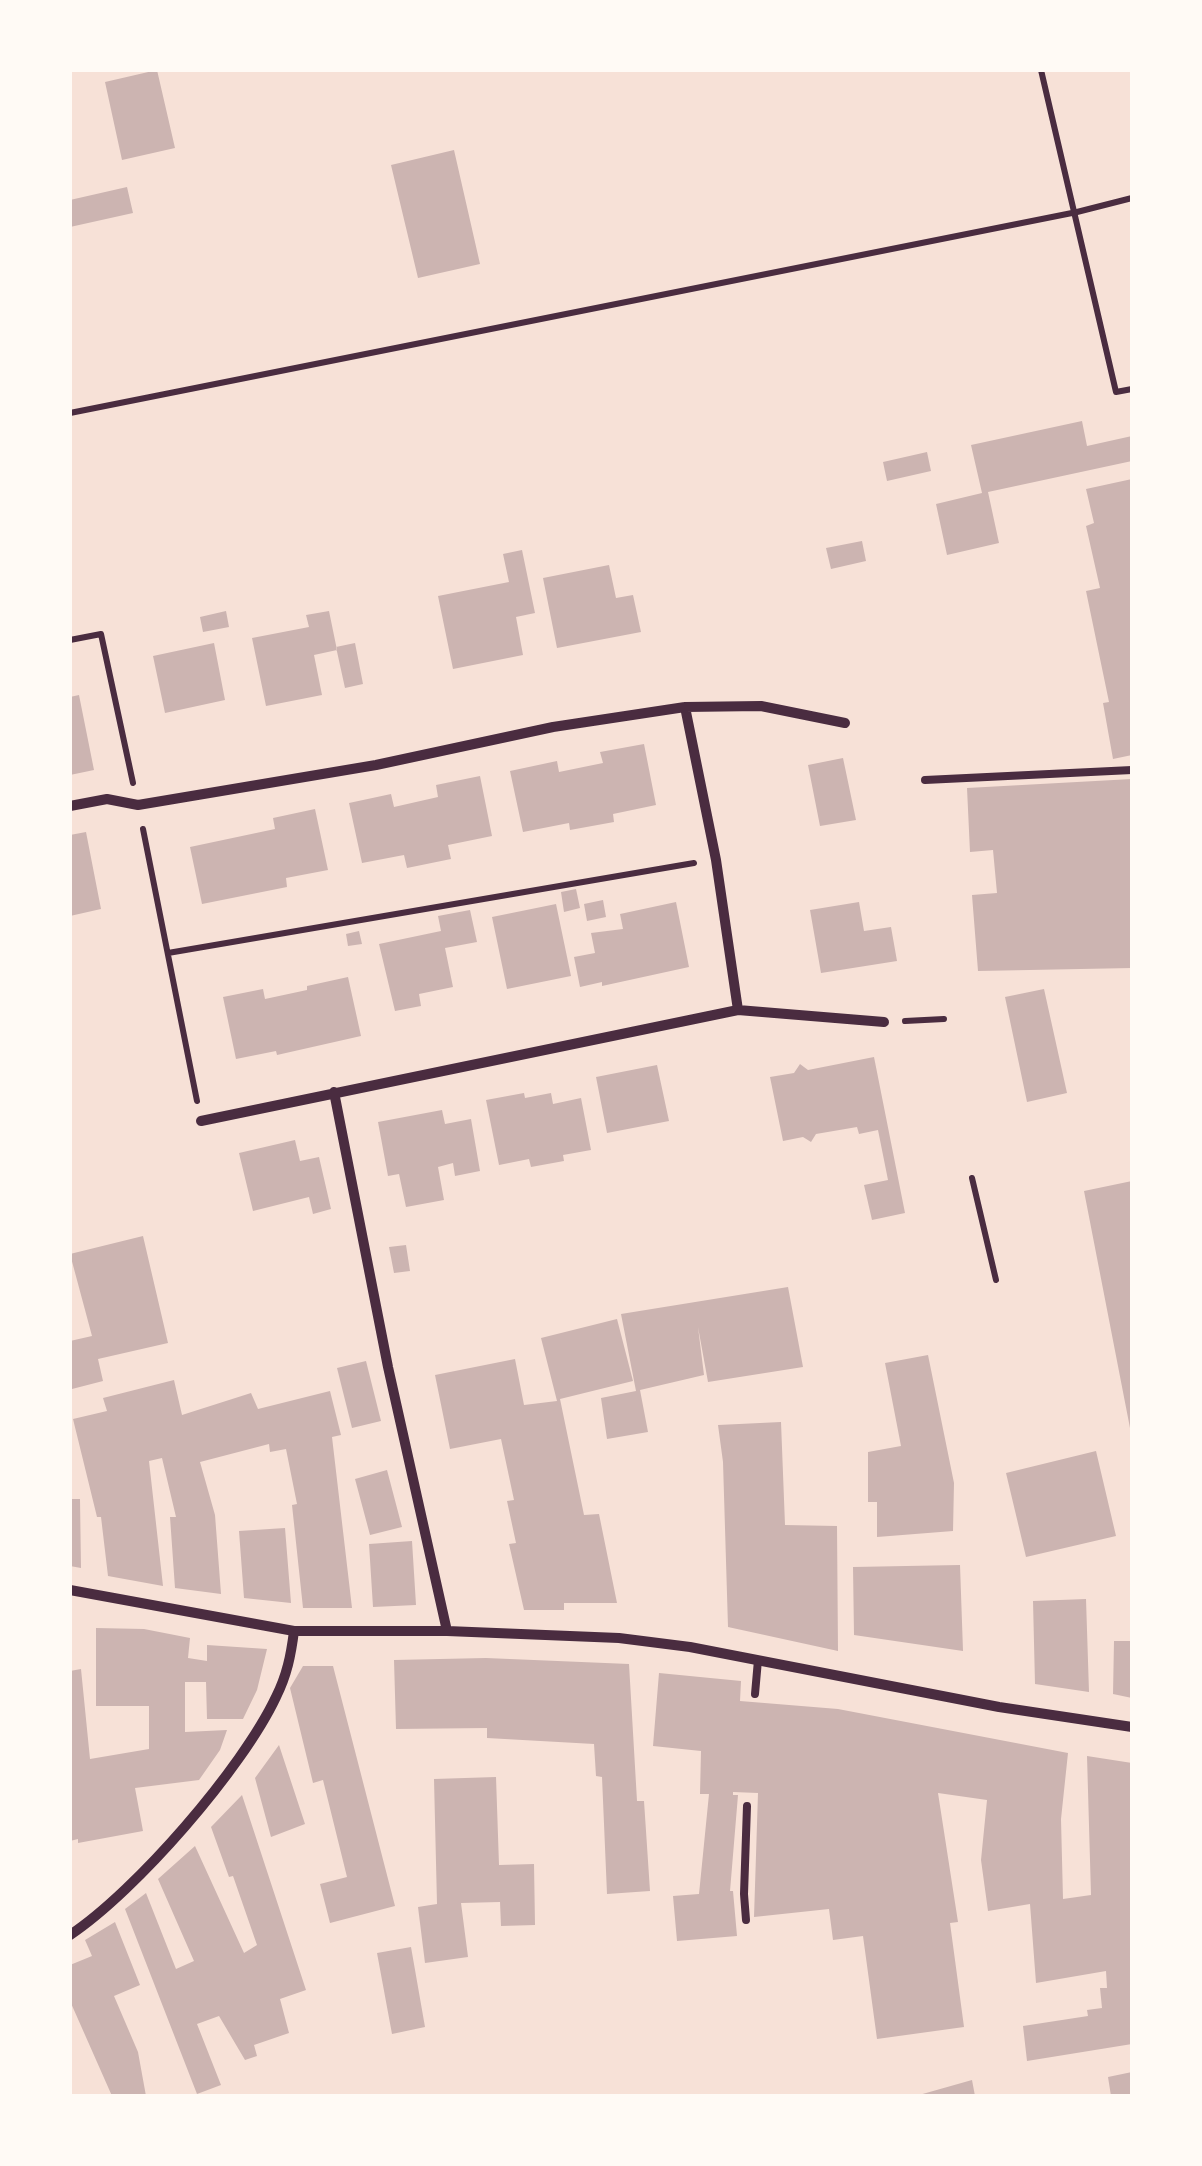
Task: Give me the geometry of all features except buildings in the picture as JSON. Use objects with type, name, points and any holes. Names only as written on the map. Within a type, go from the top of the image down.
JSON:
[{"type":"street","points":[[70,806],[107,800],[138,805],[376,765],[553,727],[685,707],[761,706],[845,723]]},
{"type":"street","points":[[685,707],[716,860],[738,1010]]},
{"type":"street","points":[[201,1121],[738,1010],[884,1022]]},
{"type":"street","points":[[334,1092],[388,1367],[447,1632]]},
{"type":"street","points":[[70,1590],[294,1631],[619,1638],[758,1660],[999,1707],[1132,1726]]},
{"type":"street","points":[[70,1934],[113,1900],[213,1791],[276,1697],[290,1664],[294,1631]]},
{"type":"lane","points":[[925,780],[1132,770]]},
{"type":"lane","points":[[754,1694],[758,1660]]},
{"type":"lane","points":[[746,1920],[747,1806]]},
{"type":"path","points":[[1042,70],[1116,392],[1132,389]]},
{"type":"path","points":[[70,412],[1132,198]]},
{"type":"path","points":[[70,640],[101,634],[201,1121]]},
{"type":"path","points":[[168,953],[716,860]]},
{"type":"path","points":[[884,1022],[944,1019]]},
{"type":"path","points":[[972,1178],[996,1280]]}]
